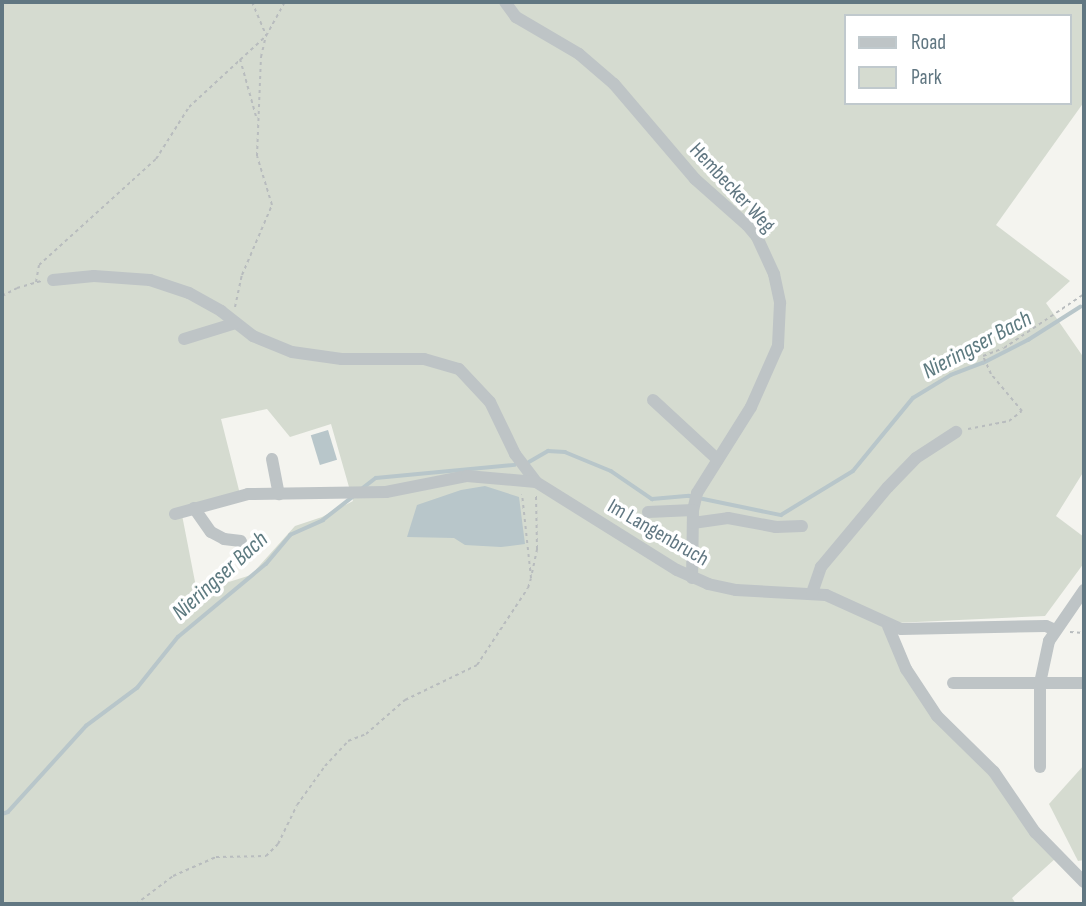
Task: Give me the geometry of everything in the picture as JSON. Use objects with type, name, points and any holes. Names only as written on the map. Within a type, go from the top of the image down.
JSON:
[{"type":"street","name":"Hembecker Weg","points":[[505,2],[516,17],[563,44],[604,74],[695,179],[747,225],[766,253],[780,303],[779,346],[751,407],[718,460],[694,507]]},
{"type":"street","name":"Im Langenbruch","points":[[54,280],[94,276],[150,280],[189,292],[273,346],[313,357],[425,359],[460,369],[490,402],[515,454],[536,488]]},
{"type":"street","points":[[184,339],[234,321]]},
{"type":"street","points":[[653,400],[718,460]]},
{"type":"street","points":[[812,593],[821,567],[888,487],[916,458],[956,432]]},
{"type":"street","points":[[272,459],[279,494]]},
{"type":"street","name":"Im Langenbruch","points":[[175,514],[248,494],[386,492],[467,476],[517,480],[536,488],[692,578],[736,590],[812,593],[841,600],[888,626],[916,631],[1046,626],[1055,630]]},
{"type":"street","points":[[648,512],[694,507],[728,518],[776,527],[802,526]]},
{"type":"street","points":[[692,578],[694,507]]},
{"type":"street","points":[[194,508],[211,532],[224,539],[242,541]]},
{"type":"street","points":[[1040,767],[1040,683],[1045,652],[1055,630],[1084,590]]},
{"type":"street","points":[[888,626],[906,669],[936,716],[994,772],[1035,832],[1068,862],[1084,881]]},
{"type":"street","points":[[953,683],[1084,683]]},
{"type":"path","points":[[252,2],[266,36]]},
{"type":"path","points":[[234,321],[242,275],[272,205],[257,156],[261,57],[266,36],[285,2]]},
{"type":"path","points":[[36,282],[39,265],[156,159],[189,107],[266,36]]},
{"type":"path","points":[[240,59],[259,125]]},
{"type":"path","points":[[2,296],[36,282],[54,280]]},
{"type":"path","points":[[956,432],[988,423],[1009,422],[1023,411],[991,374],[984,356],[1004,348],[1084,293]]},
{"type":"path","points":[[517,480],[528,538],[531,578]]},
{"type":"path","points":[[136,904],[173,876],[216,857],[266,856],[278,844],[297,805],[325,766],[348,741],[366,734],[405,700],[478,664],[528,588],[537,540],[536,488]]},
{"type":"green space","points":[[2,2],[1084,2],[1084,102],[996,225],[1070,281],[1046,303],[1084,358],[1084,471],[1056,516],[1084,537],[1084,563],[1045,616],[895,623],[898,641],[912,672],[948,724],[1056,858],[1012,898],[1016,904],[2,904]],"holes":[[[267,409],[290,437],[331,424],[353,501],[322,517],[295,526],[251,575],[197,592],[182,515],[241,498],[221,419]]]},
{"type":"green space","points":[[1084,765],[1084,860],[1078,861],[1049,804]]},
{"type":"shaded area","points":[[328,430],[337,460],[320,465],[311,435]]},
{"type":"shaded area","points":[[485,486],[519,497],[525,544],[501,547],[465,545],[454,538],[407,537],[417,505],[461,490]]},
{"type":"waterway","name":"Nieringser Bach","points":[[529,462],[548,451],[565,452],[611,471],[652,499],[689,496],[781,515],[853,471],[913,398],[951,375],[983,363],[1028,340],[1080,307]]},
{"type":"waterway","name":"Nieringser Bach","points":[[363,488],[376,478],[514,465]]},
{"type":"waterway","name":"Nieringser Bach","points":[[2,814],[8,812],[86,726],[137,688],[178,637],[266,564],[290,535],[323,520],[352,497]]}]
